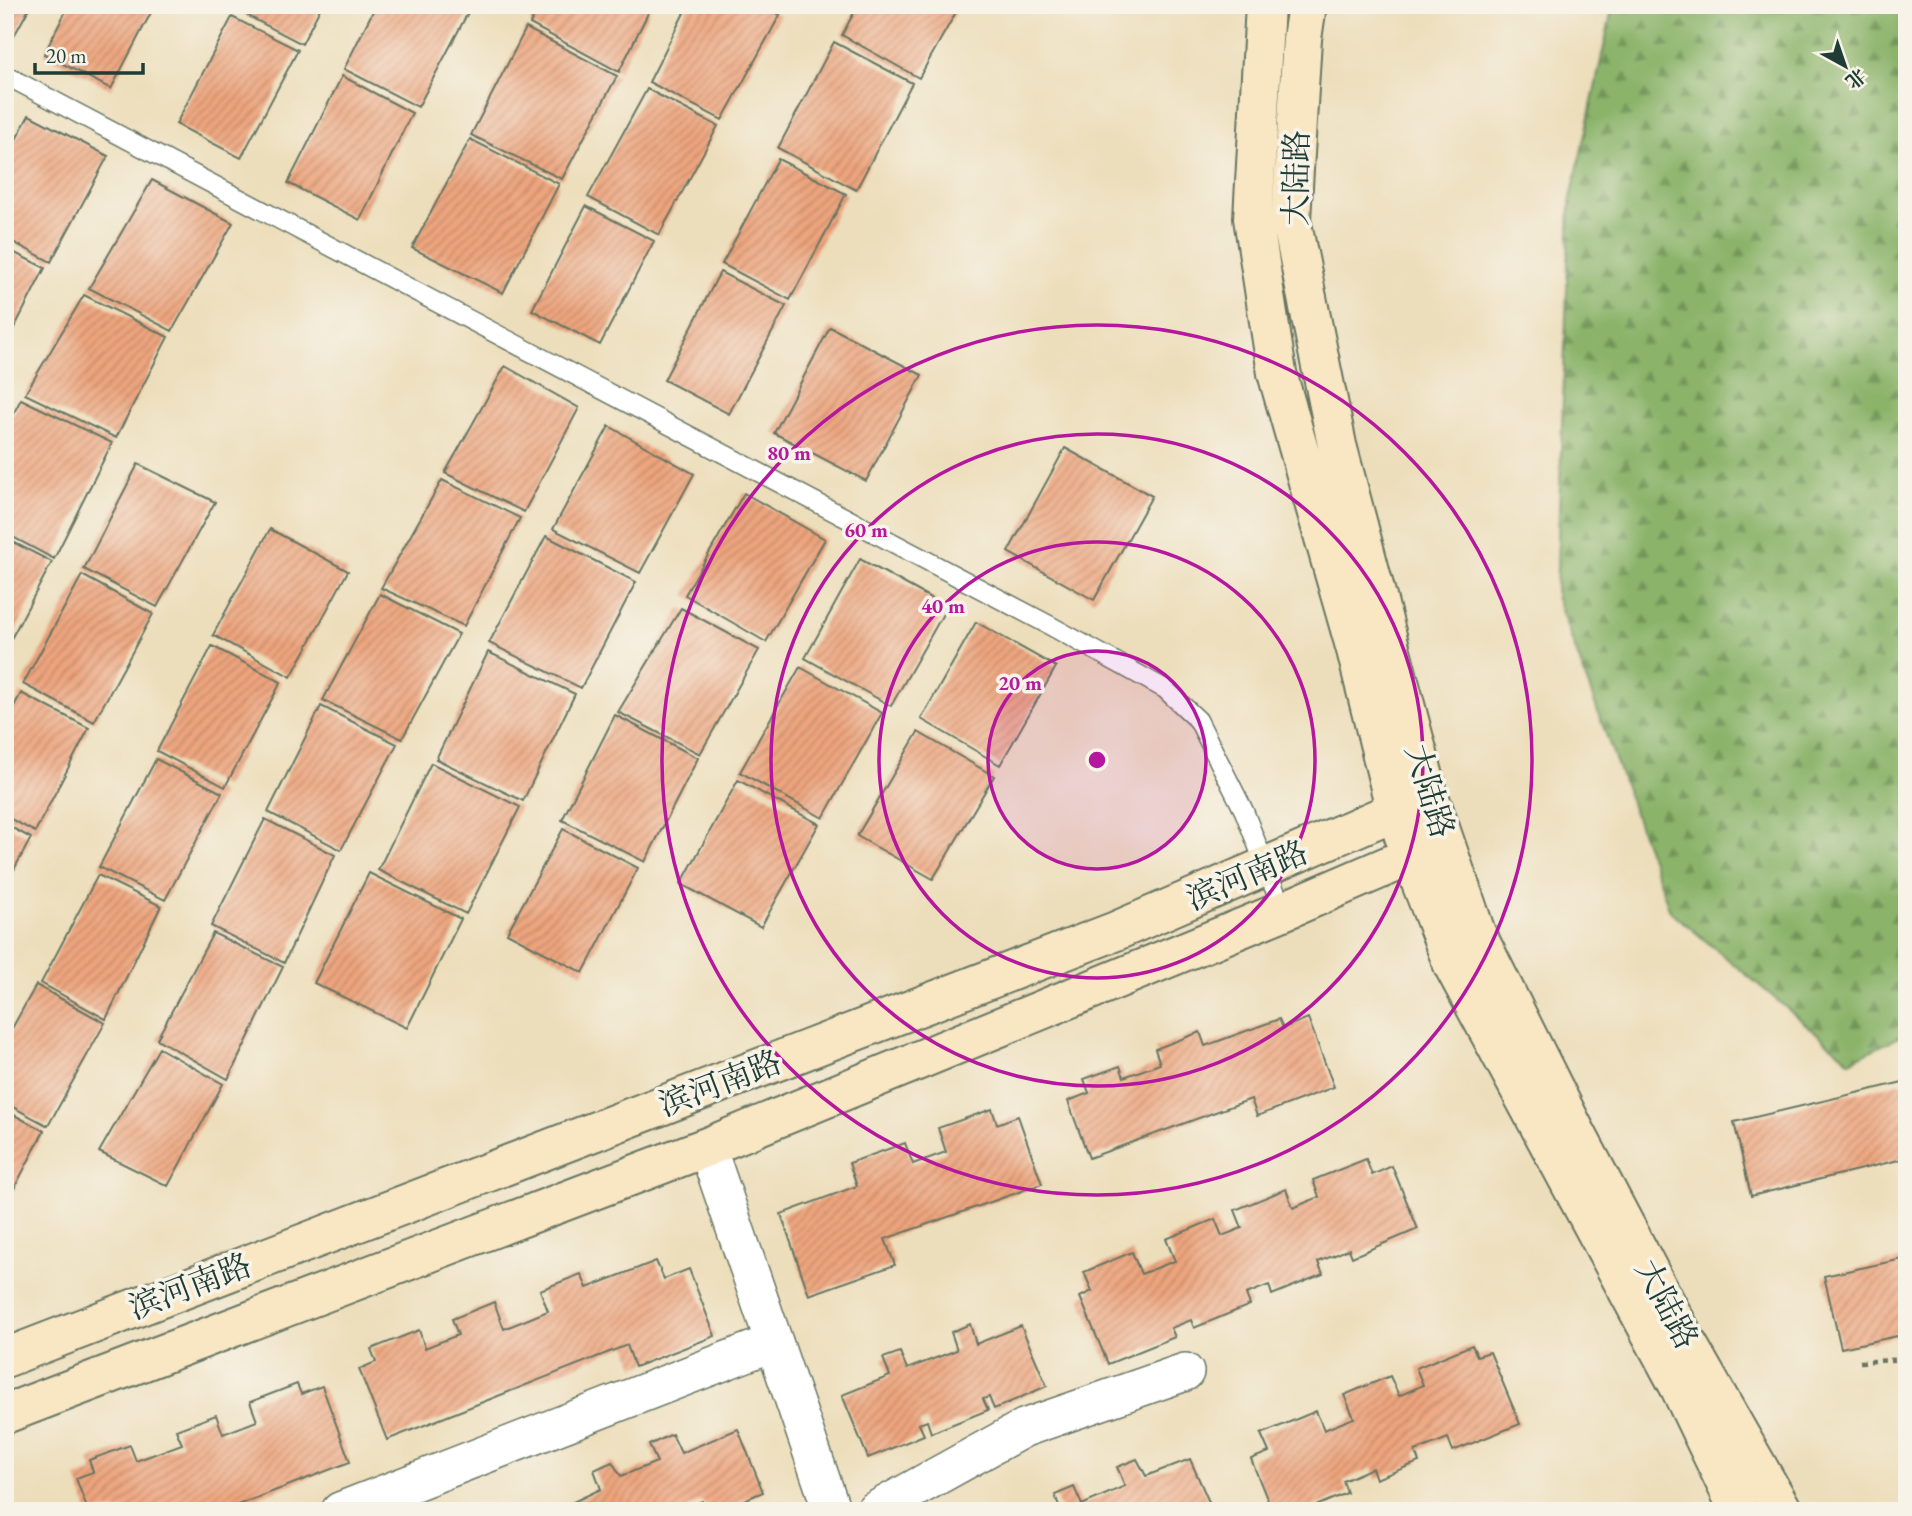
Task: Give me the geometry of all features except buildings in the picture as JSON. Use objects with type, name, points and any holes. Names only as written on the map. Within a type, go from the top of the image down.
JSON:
[{"type":"main road","name":"大陆路","points":[[1265,5],[1253,218],[1277,373],[1356,650],[1412,804],[1445,840],[1476,933],[1573,1127],[1687,1343],[1783,1511]]},
{"type":"main road","name":"大陆路","points":[[1307,5],[1302,39],[1291,219],[1412,804],[1411,857],[1453,965],[1679,1388],[1739,1511]]},
{"type":"main road","name":"滨河南路","points":[[5,1358],[1115,931],[1412,804]]},
{"type":"main road","points":[[5,1415],[706,1147],[1283,911],[1445,840]]},
{"type":"street","points":[[706,1147],[774,1342],[820,1505]]},
{"type":"street","points":[[340,1511],[774,1342]]},
{"type":"street","points":[[874,1511],[1024,1428],[1185,1372]]},
{"type":"lane","points":[[5,75],[1049,625],[1165,689],[1198,720],[1244,811],[1283,911]]},
{"type":"path","points":[[1860,1362],[1907,1359]]},
{"type":"green space","points":[[1613,5],[1907,5],[1907,1033],[1850,1061],[1670,911],[1556,596],[1570,203]]}]
